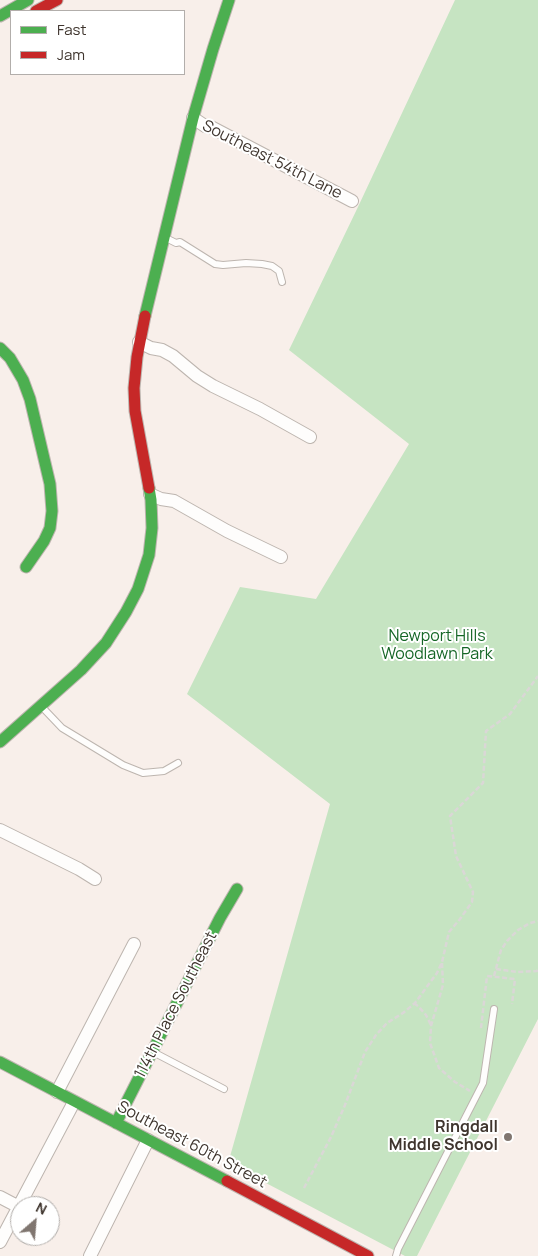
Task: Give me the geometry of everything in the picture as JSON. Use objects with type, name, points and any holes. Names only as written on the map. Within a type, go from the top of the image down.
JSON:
[{"type":"main road","points":[[10,10],[28,0]]},
{"type":"main road","points":[[38,10],[57,0]]},
{"type":"main road","points":[[0,742],[81,670],[106,643],[126,612],[138,588],[149,555],[152,528],[151,500],[135,412],[134,388],[139,342],[193,118],[212,48],[229,0]]},
{"type":"main road","points":[[0,348],[10,358],[23,380],[30,399],[50,484],[52,511],[50,528],[44,541],[26,567]]},
{"type":"main road","name":"114th Place Southeast","points":[[116,1123],[220,918],[237,889]]},
{"type":"main road","name":"Southeast 60th Street","points":[[0,1062],[368,1256]]},
{"type":"street","name":"Southeast 54th Lane","points":[[193,118],[205,126],[211,127],[352,201]]},
{"type":"street","points":[[139,342],[173,356],[197,376],[213,386],[260,409],[310,438]]},
{"type":"street","points":[[150,494],[161,499],[174,501],[281,557]]},
{"type":"street","points":[[0,830],[79,869],[95,879]]},
{"type":"street","points":[[57,1092],[134,944]]},
{"type":"street","points":[[24,1196],[74,1102]]},
{"type":"street","points":[[90,1256],[148,1140]]},
{"type":"street","points":[[0,1242],[10,1223]]},
{"type":"lane","points":[[164,237],[176,243],[180,242],[215,264],[246,263],[272,266],[279,271],[282,282]]},
{"type":"lane","points":[[40,706],[62,728],[122,765],[143,773],[164,771],[178,763]]},
{"type":"lane","points":[[396,1256],[483,1083],[494,1009]]},
{"type":"lane","points":[[152,1051],[224,1090]]},
{"type":"path","points":[[304,1188],[342,1113],[365,1052],[376,1035],[387,1023],[414,1003],[437,973],[442,962],[449,932],[472,902],[473,892],[456,856],[450,816],[483,783],[486,731],[510,714],[538,676]]},
{"type":"path","points":[[494,977],[501,950],[507,940],[518,930],[538,920]]},
{"type":"path","points":[[442,962],[443,985],[431,1025],[430,1043],[439,1068],[455,1082],[477,1095]]},
{"type":"path","points":[[496,969],[517,972],[536,971],[538,969]]},
{"type":"path","points":[[414,1003],[426,1016],[431,1025]]},
{"type":"green space","name":"Newport Hills Woodlawn Park","points":[[455,0],[538,0],[538,1019],[417,1256],[405,1256],[245,1172],[245,1170],[229,1160],[330,804],[187,694],[240,587],[316,599],[409,444],[289,350]]},
{"type":"traffic: fast","points":[[10,10],[28,0]]},
{"type":"traffic: fast","points":[[145,316],[193,118],[229,0]]},
{"type":"traffic: fast","points":[[0,16],[10,10]]},
{"type":"traffic: fast","points":[[0,348],[10,358],[23,380],[30,399],[50,484],[52,511],[50,528],[44,541],[26,567]]},
{"type":"traffic: fast","points":[[0,742],[81,670],[106,643],[126,612],[138,589],[149,555],[152,528],[149,488]]},
{"type":"traffic: fast","points":[[116,1123],[220,918],[237,889]]},
{"type":"traffic: fast","points":[[0,1062],[227,1181]]},
{"type":"traffic: jam","points":[[38,10],[57,0]]},
{"type":"traffic: jam","points":[[145,316],[137,357],[134,388],[135,411],[149,488]]},
{"type":"traffic: jam","points":[[227,1181],[368,1256]]},
{"type":"place","name":"Ringdall Middle School","points":[[508,1137]]}]
